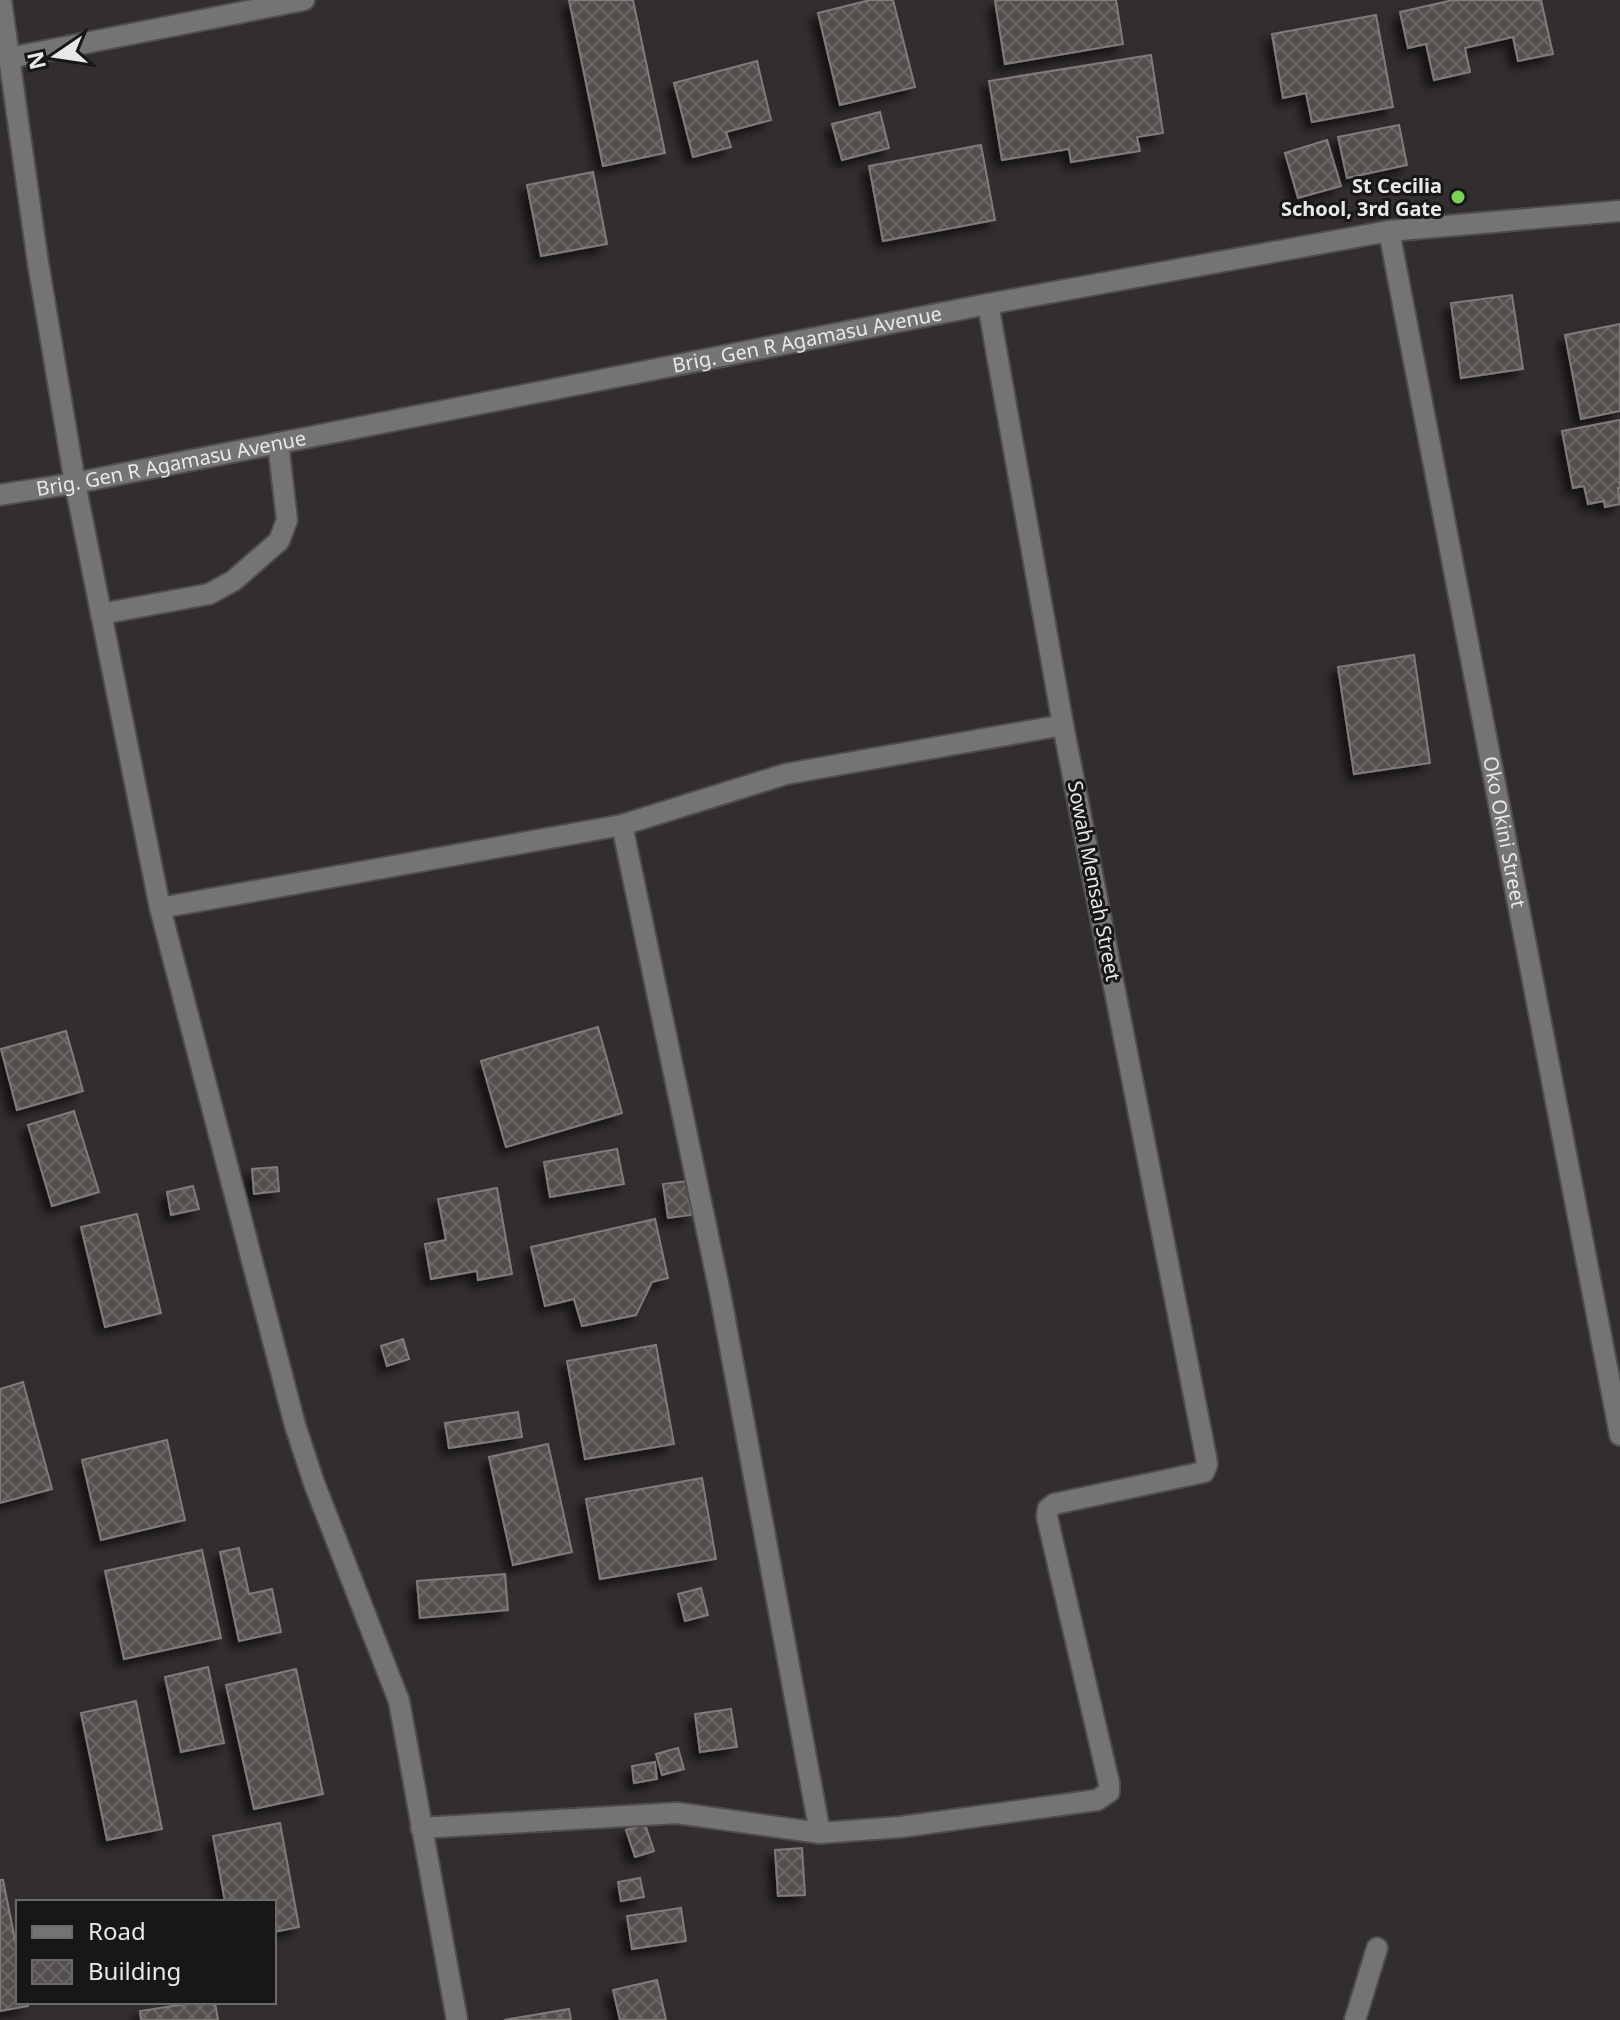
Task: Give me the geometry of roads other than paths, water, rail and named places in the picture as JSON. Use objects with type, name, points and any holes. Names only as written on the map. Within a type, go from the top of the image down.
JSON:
[{"type":"street","points":[[1,0],[38,263],[75,483],[160,908],[295,1425],[314,1483],[399,1701],[457,2020]]},
{"type":"street","points":[[9,58],[304,0]]},
{"type":"street","name":"Brig. Gen R Agamasu Avenue","points":[[0,495],[75,483],[988,304],[1389,231],[1620,211]]},
{"type":"street","name":"Oko Okini Street","points":[[1389,231],[1620,1435]]},
{"type":"street","name":"Sowah Mensah Street","points":[[820,1833],[901,1827],[1104,1797],[1109,1792],[1109,1783],[1047,1517],[1048,1509],[1054,1504],[1204,1472],[1207,1465],[1063,725],[988,304]]},
{"type":"street","points":[[101,614],[209,594],[233,581],[279,541],[287,520],[278,443]]},
{"type":"street","points":[[160,908],[622,825],[786,774],[1063,725]]},
{"type":"street","points":[[421,1828],[677,1813],[820,1833],[720,1293],[622,825]]},
{"type":"street","points":[[1355,2020],[1377,1948]]},
{"type":"place","name":"St Cecilia School, 3rd Gate","points":[[1458,197]]}]
